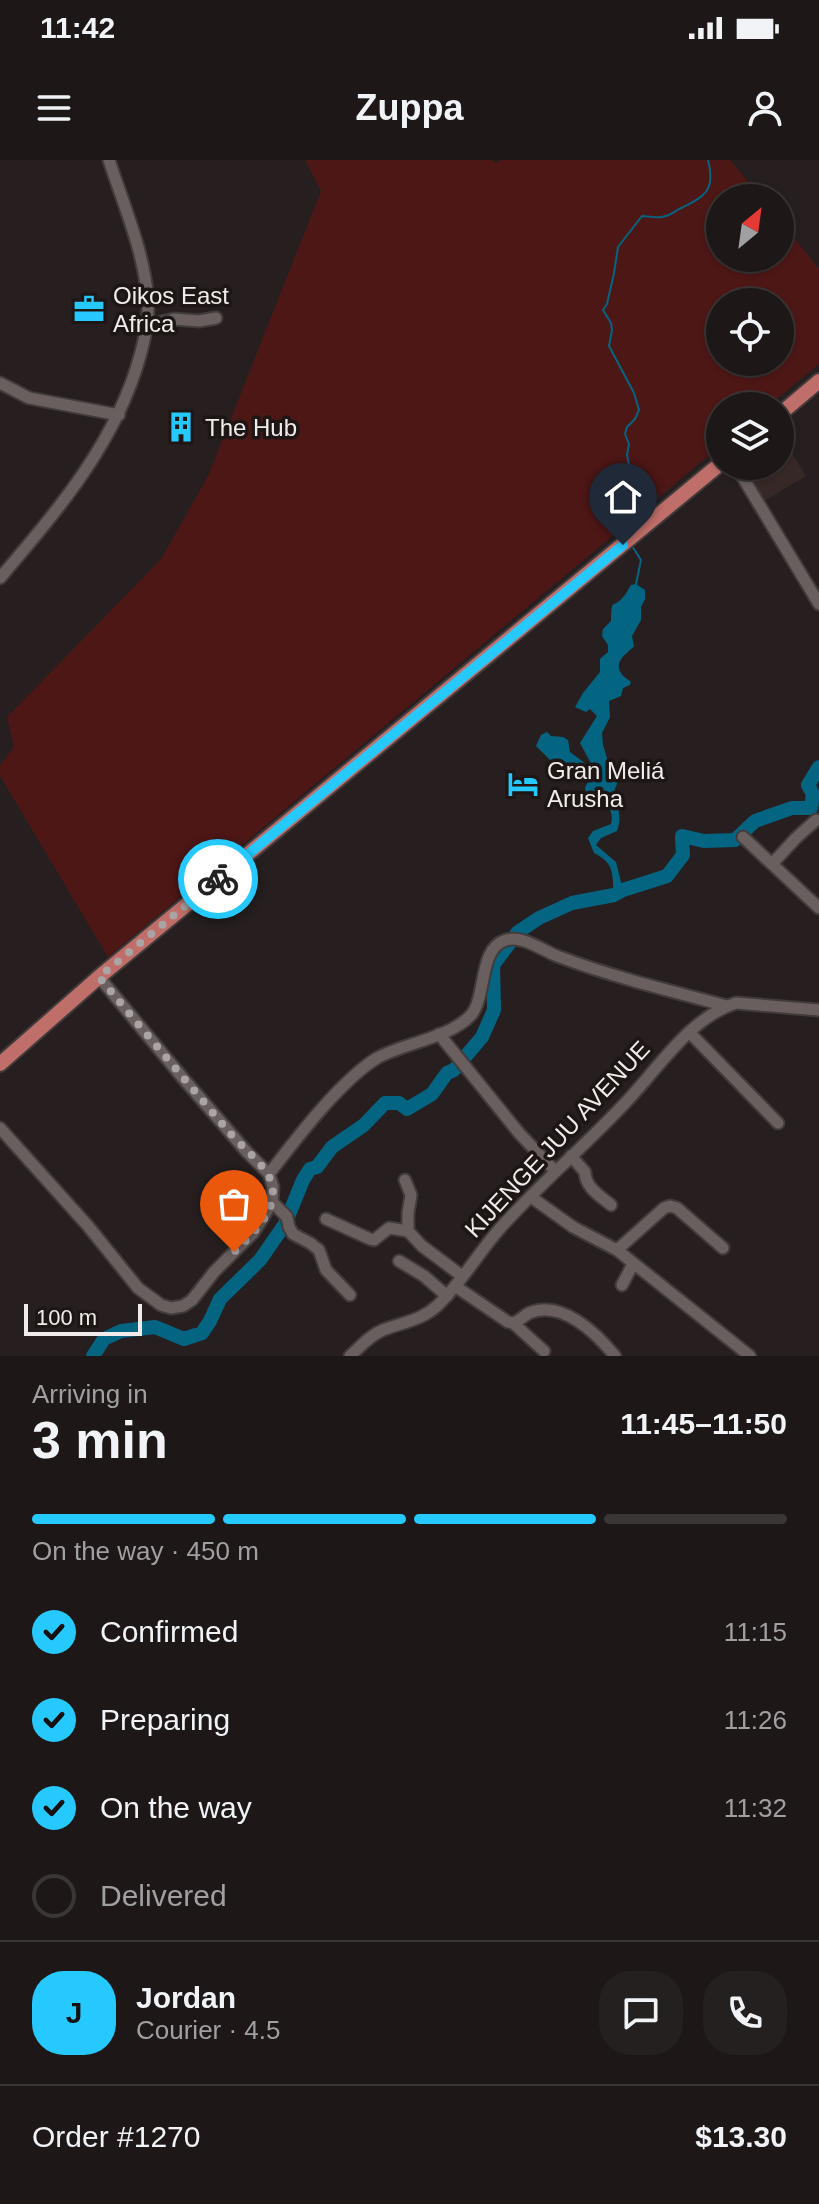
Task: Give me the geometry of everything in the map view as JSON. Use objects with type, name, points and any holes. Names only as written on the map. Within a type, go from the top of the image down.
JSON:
[{"type":"main road","points":[[794,402],[819,381]]},
{"type":"main road","points":[[0,1064],[99,977],[706,476]]},
{"type":"street","points":[[0,578],[75,486],[100,449],[119,415],[136,371],[148,325],[143,269],[109,160]]},
{"type":"street","points":[[148,325],[174,319],[199,321],[216,318]]},
{"type":"street","points":[[0,383],[29,398],[119,415]]},
{"type":"street","points":[[744,480],[819,604]]},
{"type":"street","points":[[772,864],[816,820]]},
{"type":"street","points":[[743,837],[819,908]]},
{"type":"street","points":[[269,1174],[304,1129],[366,1066],[395,1050],[439,1034],[471,1015],[489,957],[500,943],[508,939],[522,940],[592,969],[727,1006],[752,1003],[819,1010]]},
{"type":"street","points":[[0,1128],[88,1226],[138,1288],[161,1305],[171,1308],[183,1306],[192,1300],[214,1272],[253,1233],[274,1204],[269,1174],[182,1077],[99,977]]},
{"type":"street","name":"KIJENGE JUU AVENUE","points":[[350,1356],[369,1338],[382,1330],[426,1315],[447,1296],[482,1249],[555,1171],[625,1103],[674,1046],[727,1006]]},
{"type":"street","points":[[690,1033],[778,1123]]},
{"type":"street","points":[[439,1034],[519,1133],[555,1171]]},
{"type":"street","points":[[571,1156],[585,1172],[584,1177],[594,1192],[611,1205]]},
{"type":"street","points":[[405,1180],[411,1195],[408,1231]]},
{"type":"street","points":[[531,1197],[573,1227],[617,1250],[750,1356]]},
{"type":"street","points":[[274,1204],[287,1217],[293,1234],[319,1250],[330,1276],[350,1295]]},
{"type":"street","points":[[617,1250],[670,1206],[677,1208],[723,1248]]},
{"type":"street","points":[[326,1219],[374,1240],[389,1228],[408,1231],[459,1281],[544,1351]]},
{"type":"street","points":[[399,1261],[424,1276],[447,1296]]},
{"type":"street","points":[[622,1285],[633,1264]]},
{"type":"street","points":[[513,1323],[530,1313],[547,1311],[570,1316],[592,1331],[615,1356]]},
{"type":"shaded area","points":[[305,160],[492,160],[496,163],[500,160],[730,160],[750,184],[706,184],[706,272],[794,272],[794,238],[819,269],[819,364],[785,392],[706,392],[706,458],[108,957],[0,776],[0,765],[14,747],[7,717],[161,559],[209,474],[321,191]]},
{"type":"shaded area","points":[[794,456],[806,476],[764,501],[751,480],[794,480]]},
{"type":"water","points":[[636,584],[645,590],[641,620],[632,636],[634,646],[619,665],[622,674],[631,682],[623,688],[621,696],[609,701],[610,717],[602,733],[609,765],[619,778],[612,797],[619,821],[617,831],[601,838],[596,845],[616,862],[623,890],[614,895],[609,865],[594,853],[588,838],[593,831],[611,824],[612,818],[603,800],[587,797],[585,788],[594,769],[580,743],[597,716],[590,709],[586,712],[575,707],[600,672],[600,659],[608,652],[608,645],[602,636],[603,629],[611,621],[612,606],[631,585]]},
{"type":"water","points":[[547,732],[568,740],[570,752],[586,764],[587,772],[582,778],[573,775],[562,763],[554,764],[536,746],[541,735]]},
{"type":"waterway","points":[[625,535],[638,489],[629,465],[629,444],[625,434],[639,410],[634,393],[609,346],[611,323],[603,310],[607,304],[618,247],[642,216],[666,216],[702,196],[709,186],[708,160]]},
{"type":"waterway","points":[[632,546],[641,560],[636,584]]},
{"type":"waterway","points":[[93,1356],[104,1339],[121,1331],[155,1327],[184,1339],[202,1333],[220,1299],[260,1260],[285,1224],[310,1169],[317,1167],[332,1147],[364,1125],[385,1103],[399,1103],[407,1109],[432,1094],[447,1073],[454,1070],[482,1037],[494,1010],[493,965],[518,932],[572,903],[614,895],[667,876],[683,855],[682,836],[704,841],[735,840],[755,821],[792,808],[811,808],[813,794],[808,785],[819,767]]},
{"type":"way so far","points":[[218,879],[99,977],[182,1077],[269,1174],[273,1187],[271,1207],[253,1233],[234,1252]]},
{"type":"place","name":"Oikos East Africa","points":[[89,309]]},
{"type":"place","name":"The Hub","points":[[181,427]]},
{"type":"place","name":"Gran Meliá Arusha","points":[[523,784]]},
{"type":"route","points":[[218,879],[623,545]]}]
